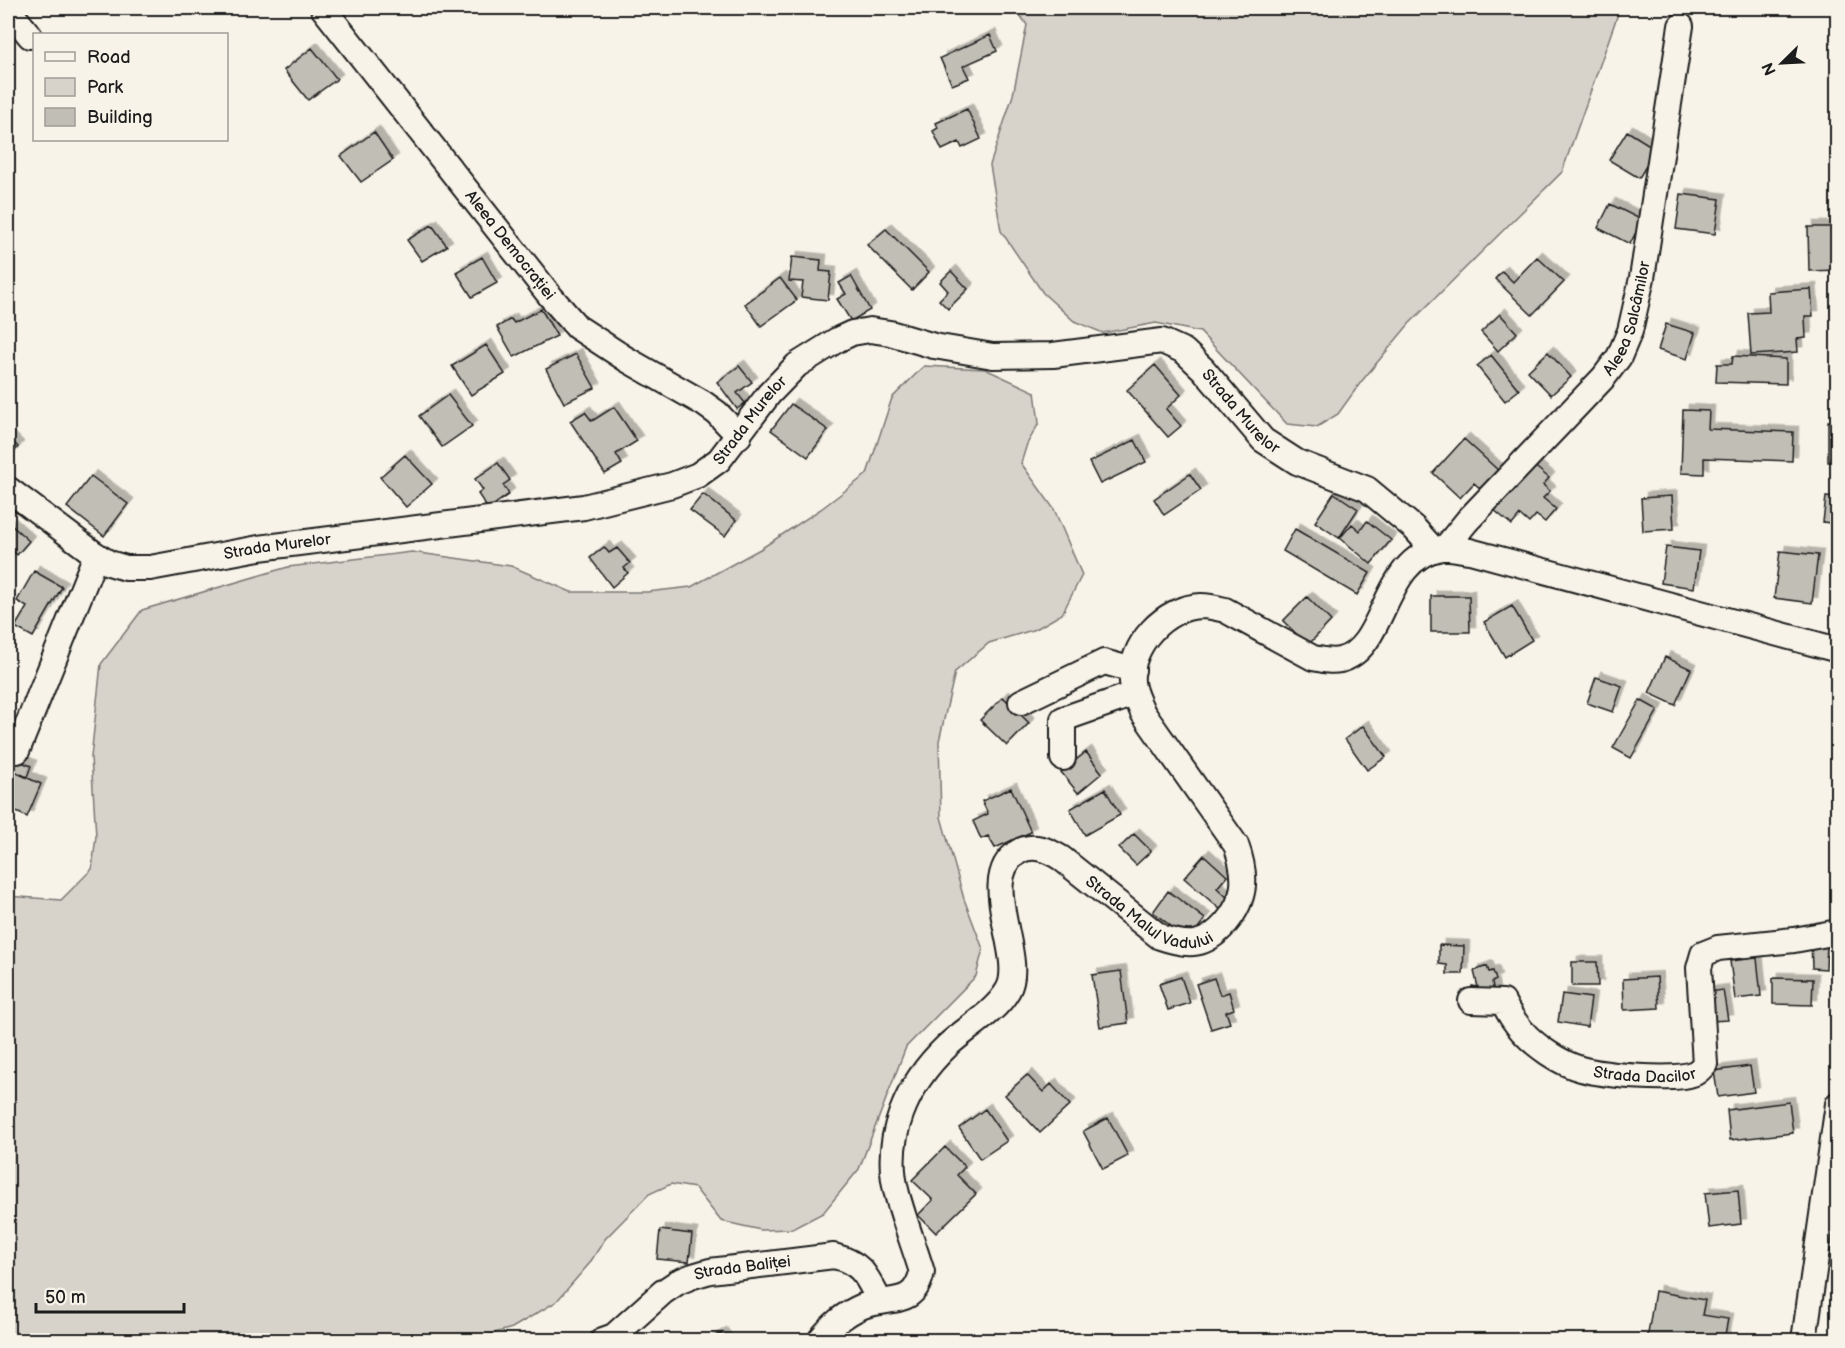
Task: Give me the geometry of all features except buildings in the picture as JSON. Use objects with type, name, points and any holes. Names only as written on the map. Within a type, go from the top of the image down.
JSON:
[{"type":"street","name":"Aleea Democrației","points":[[323,8],[577,327],[626,359],[703,403],[717,413],[739,436]]},
{"type":"street","points":[[8,9],[30,36]]},
{"type":"street","name":"Aleea Salcâmilor","points":[[1439,549],[1604,378],[1619,357],[1630,331],[1642,278],[1681,26]]},
{"type":"street","name":"Strada Murelor","points":[[8,489],[109,563],[126,568],[150,568],[259,548],[584,507],[631,496],[698,475],[719,460],[769,394],[796,365],[818,350],[852,333],[870,330],[934,346],[993,356],[1053,355],[1162,341],[1184,351],[1203,369],[1263,440],[1297,462],[1367,489],[1439,549]]},
{"type":"street","points":[[1134,682],[1138,651],[1147,636],[1160,623],[1176,613],[1199,606],[1225,610],[1313,658],[1329,662],[1342,660],[1356,652],[1367,638],[1399,578],[1409,566],[1421,556],[1439,549],[1470,551],[1838,650]]},
{"type":"street","points":[[17,750],[96,555]]},
{"type":"street","points":[[1021,702],[1104,662],[1134,682]]},
{"type":"street","points":[[1063,758],[1063,719],[1134,682]]},
{"type":"street","name":"Strada Malul Vadului","points":[[820,1341],[832,1324],[847,1313],[865,1305],[906,1297],[919,1286],[922,1272],[896,1192],[893,1166],[895,1134],[915,1083],[929,1064],[996,1005],[1007,991],[1013,971],[1001,900],[1001,885],[1007,863],[1015,854],[1024,848],[1034,847],[1048,850],[1160,937],[1178,944],[1207,941],[1235,912],[1244,878],[1242,862],[1236,845],[1143,713],[1134,682]]},
{"type":"street","name":"Strada Dacilor","points":[[1471,1001],[1503,1002],[1512,1020],[1525,1036],[1549,1054],[1580,1069],[1640,1077],[1688,1075],[1696,1073],[1705,1064],[1699,968],[1703,954],[1718,948],[1794,940],[1838,932]]},
{"type":"street","points":[[1804,1341],[1838,1104]]},
{"type":"street","name":"Strada Baliței","points":[[603,1341],[614,1336],[663,1292],[678,1282],[710,1271],[834,1256],[858,1265],[880,1302]]},
{"type":"green space","points":[[1015,8],[1620,8],[1562,172],[1409,324],[1338,414],[1317,427],[1287,424],[1200,332],[1156,323],[1103,333],[1074,321],[1043,293],[1001,231],[990,165],[1013,95],[1027,25]]},
{"type":"green space","points":[[924,366],[985,369],[1035,392],[1039,423],[1027,444],[1021,463],[1054,509],[1082,575],[1062,614],[1036,629],[989,643],[955,672],[939,741],[941,817],[964,899],[983,949],[976,976],[906,1047],[859,1169],[823,1213],[792,1229],[761,1230],[721,1221],[695,1188],[671,1184],[649,1194],[605,1239],[589,1264],[556,1302],[512,1328],[471,1340],[8,1340],[8,896],[61,900],[92,869],[96,836],[91,757],[101,664],[142,610],[288,567],[412,552],[511,566],[571,592],[647,592],[691,587],[762,548],[821,509],[867,474],[892,398]]}]
